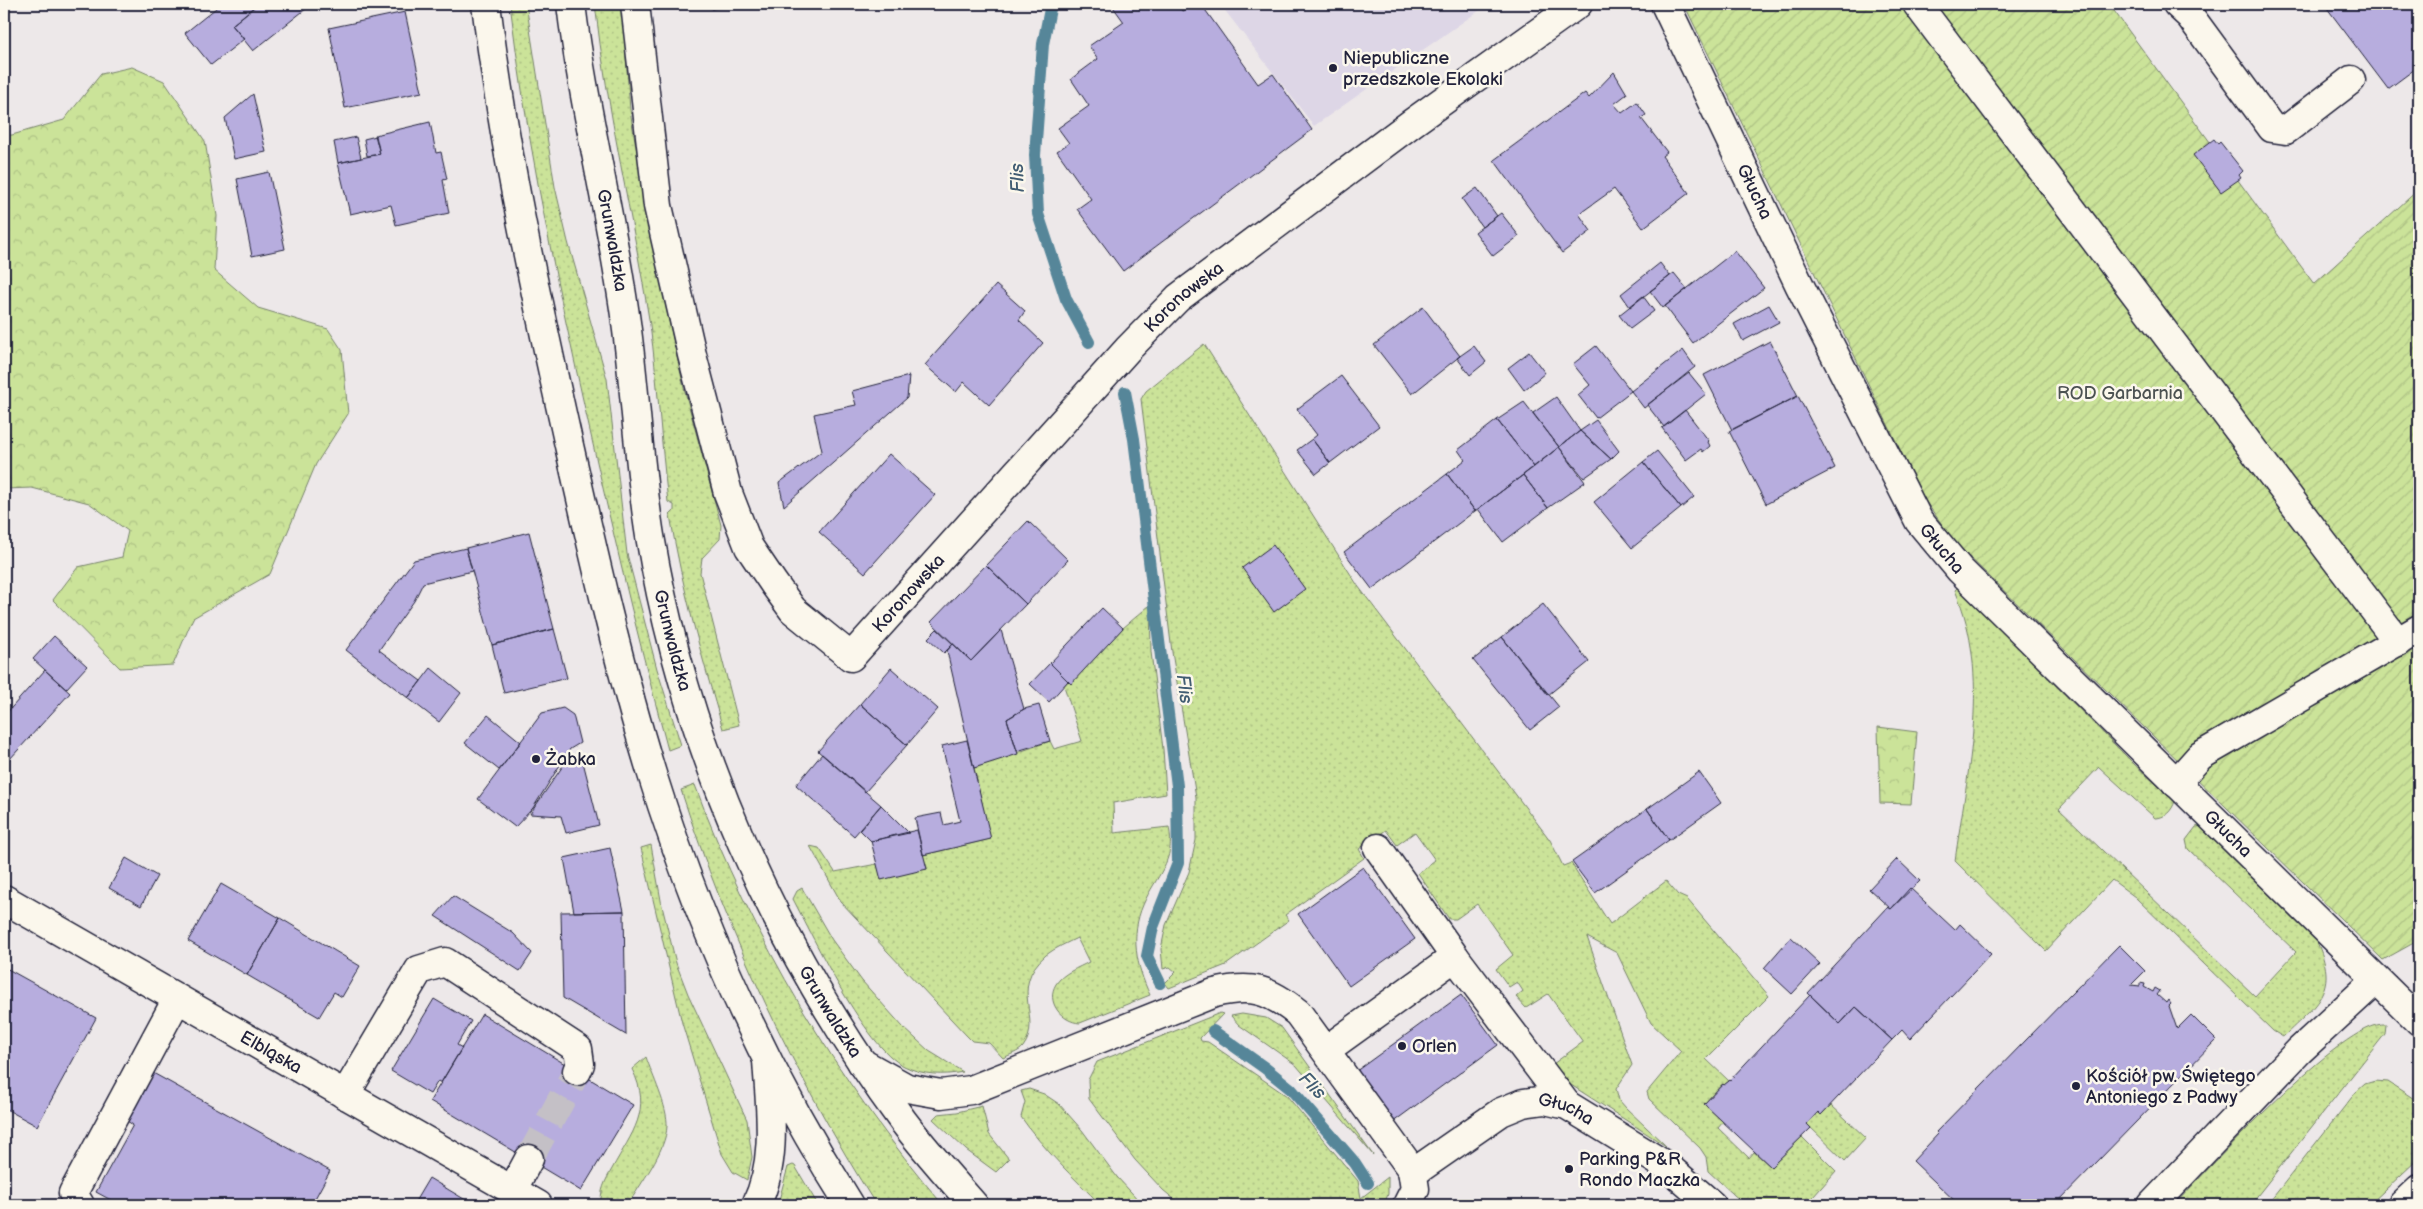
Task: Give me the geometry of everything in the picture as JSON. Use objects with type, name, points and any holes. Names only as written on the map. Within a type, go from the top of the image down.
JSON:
[{"type":"street","points":[[486,4],[509,146],[550,357],[580,494],[641,735],[674,839],[722,963],[767,1060],[820,1158],[850,1205]]},
{"type":"street","name":"Grunwaldzka","points":[[571,4],[589,127],[627,330],[640,464],[650,538],[665,609],[682,674],[708,756],[758,879],[814,987],[862,1063],[904,1123],[974,1205]]},
{"type":"street","name":"Koronowska","points":[[635,4],[658,206],[692,355],[728,493],[749,547],[793,610],[851,656],[1128,349],[1178,298],[1412,123],[1578,4]]},
{"type":"street","name":"Głucha","points":[[1665,4],[1800,286],[1919,521],[1960,570],[2419,1021]]},
{"type":"street","points":[[1917,4],[2408,636],[2200,756],[2176,783]]},
{"type":"street","points":[[2177,4],[2190,16],[2272,128],[2286,130],[2351,80]]},
{"type":"street","points":[[1378,848],[1455,957],[1567,1105]]},
{"type":"street","name":"Elbląska","points":[[4,899],[538,1205]]},
{"type":"street","points":[[1326,1050],[1455,957]]},
{"type":"street","points":[[345,1094],[419,970],[445,962],[578,1049],[580,1064],[577,1071]]},
{"type":"street","points":[[2152,1205],[2299,1052],[2376,980]]},
{"type":"street","points":[[862,1063],[907,1088],[941,1094],[971,1090],[988,1085],[1214,992],[1237,987],[1259,989],[1279,998],[1298,1013],[1413,1173],[1416,1189],[1407,1204]]},
{"type":"street","points":[[80,1205],[73,1193],[177,999]]},
{"type":"street","points":[[756,1205],[767,1175],[772,1147],[767,1060]]},
{"type":"street","name":"Głucha","points":[[1413,1173],[1502,1112],[1516,1106],[1545,1100],[1567,1105],[1668,1167],[1712,1205]]},
{"type":"street","points":[[513,1189],[529,1160]]},
{"type":"street","points":[[2402,1205],[2419,1189]]},
{"type":"shaded area","name":"Niepubliczne przedszkole Ekolaki","points":[[1220,4],[1477,4],[1480,10],[1314,126]]},
{"type":"green space","points":[[510,4],[526,4],[555,187],[568,242],[607,379],[627,554],[657,669],[681,745],[668,750],[620,562],[557,281],[523,97]]},
{"type":"green space","points":[[595,4],[622,4],[630,110],[650,234],[684,388],[721,525],[720,539],[702,558],[700,573],[739,725],[723,729],[700,649],[670,515],[674,511],[674,505],[668,502],[650,325],[606,85]]},
{"type":"green space","name":"ROD Garbarnia","points":[[1684,4],[2109,4],[2314,284],[2419,189],[2419,940],[2383,960],[1955,543],[1924,499]]},
{"type":"green space","points":[[132,67],[164,81],[205,141],[217,216],[214,270],[258,308],[328,329],[342,350],[348,414],[316,464],[270,574],[193,618],[173,665],[120,668],[53,600],[78,567],[122,557],[128,531],[89,503],[32,488],[4,489],[4,135],[12,135],[64,120],[101,74]]},
{"type":"green space","points":[[1204,344],[1358,586],[1550,840],[1563,866],[1571,863],[1610,924],[1666,881],[1678,895],[1687,899],[1769,996],[1706,1059],[1729,1081],[1724,1085],[1722,1084],[1704,1104],[1723,1122],[1718,1128],[1749,1158],[1754,1152],[1771,1167],[1802,1137],[1836,1171],[1806,1205],[1745,1205],[1708,1171],[1706,1157],[1700,1148],[1649,1099],[1647,1092],[1681,1051],[1651,1023],[1617,953],[1587,937],[1632,1065],[1616,1089],[1619,1100],[1666,1146],[1571,1085],[1553,1064],[1583,1042],[1548,994],[1526,1008],[1516,997],[1523,991],[1517,982],[1509,987],[1496,969],[1513,955],[1477,904],[1456,919],[1449,919],[1418,873],[1435,860],[1415,832],[1397,845],[1386,830],[1359,849],[1364,858],[1285,915],[1289,920],[1226,965],[1169,988],[1165,983],[1176,972],[1170,967],[1163,969],[1161,949],[1166,925],[1189,872],[1196,840],[1196,797],[1172,652],[1141,399],[1146,391]]},
{"type":"green space","points":[[1958,587],[2134,764],[2175,801],[2168,813],[2162,817],[2155,818],[2099,767],[2059,809],[2255,996],[2296,952],[2188,849],[2186,840],[2196,827],[2200,826],[2206,830],[2316,940],[2323,957],[2326,972],[2322,995],[2306,1015],[2283,1037],[2273,1031],[2135,897],[2112,880],[2046,951],[1955,861],[1970,759],[1974,690],[1972,656],[1966,623],[1955,590]]},
{"type":"green space","points":[[1150,605],[1151,652],[1163,749],[1166,794],[1113,803],[1114,833],[1169,827],[1170,850],[1163,868],[1143,905],[1137,928],[1136,950],[1138,962],[1150,995],[1080,1023],[1067,1019],[1057,1010],[1054,1004],[1053,991],[1059,980],[1089,962],[1077,938],[1050,952],[1035,967],[1029,979],[1027,991],[1030,1025],[1028,1036],[1021,1049],[1003,1058],[989,1043],[972,1041],[841,902],[810,846],[819,848],[835,872],[877,864],[927,869],[923,855],[990,839],[974,768],[1050,741],[1054,749],[1082,741],[1064,686],[1068,681],[1071,683],[1123,628]]},
{"type":"green space","points":[[1878,727],[1917,732],[1911,804],[1880,803]]},
{"type":"green space","points":[[695,785],[743,898],[801,1006],[833,1058],[868,1108],[943,1205],[876,1205],[846,1156],[791,1055],[766,1004],[720,898],[681,790]]},
{"type":"green space","points":[[651,845],[662,906],[676,963],[688,994],[747,1120],[752,1157],[747,1180],[733,1172],[722,1154],[682,1023],[641,848]]},
{"type":"green space","points":[[802,888],[832,940],[862,981],[903,1027],[929,1051],[963,1072],[933,1074],[911,1069],[889,1055],[873,1038],[827,964],[793,899],[797,891]]},
{"type":"green space","points":[[1220,1013],[1223,1014],[1200,1038],[1201,1041],[1208,1042],[1287,1096],[1358,1181],[1361,1198],[1388,1177],[1388,1194],[1384,1205],[1181,1205],[1163,1190],[1135,1160],[1089,1099],[1088,1080],[1097,1062]]},
{"type":"green space","points":[[1242,1014],[1266,1018],[1282,1028],[1373,1155],[1296,1065],[1239,1025],[1231,1016]]},
{"type":"green space","points":[[2386,1024],[2385,1034],[2250,1205],[2174,1205],[2245,1131],[2309,1070],[2366,1029]]},
{"type":"green space","points":[[646,1057],[665,1110],[667,1118],[666,1136],[652,1167],[628,1205],[601,1205],[601,1195],[605,1182],[633,1132],[637,1121],[641,1097],[632,1069]]},
{"type":"green space","points":[[2375,1081],[2388,1082],[2419,1102],[2419,1157],[2417,1160],[2369,1205],[2267,1205],[2356,1092],[2365,1084]]},
{"type":"green space","points":[[1029,1089],[1044,1094],[1059,1104],[1082,1130],[1117,1177],[1143,1205],[1101,1205],[1069,1174],[1039,1141],[1021,1117],[1025,1102],[1021,1091]]},
{"type":"green space","points":[[1831,1105],[1866,1138],[1845,1161],[1807,1124],[1818,1112],[1821,1115]]},
{"type":"green space","points":[[982,1106],[989,1134],[1009,1159],[996,1172],[966,1150],[933,1119],[938,1114]]},
{"type":"green space","points":[[793,1165],[818,1205],[783,1205],[779,1200],[788,1167]]},
{"type":"building","points":[[221,4],[256,5],[232,25],[244,39],[211,65],[185,33]]},
{"type":"building","points":[[258,4],[312,4],[253,51],[232,25]]},
{"type":"building","points":[[710,4],[733,4],[712,9]]},
{"type":"building","points":[[1111,4],[1177,4],[1182,11],[1193,4],[1201,4],[1258,84],[1273,74],[1312,130],[1123,271],[1077,209],[1091,199],[1057,151],[1069,143],[1058,128],[1089,106],[1071,79],[1098,59],[1089,46],[1124,22]]},
{"type":"building","points":[[2324,4],[2419,4],[2419,66],[2388,89]]},
{"type":"building","points":[[405,12],[422,92],[345,108],[329,28]]},
{"type":"building","points":[[1614,72],[1627,94],[1614,104],[1622,113],[1637,102],[1646,115],[1641,118],[1667,152],[1662,156],[1689,193],[1643,228],[1614,189],[1579,214],[1591,231],[1562,253],[1494,160],[1585,93],[1589,98]]},
{"type":"building","points":[[253,94],[266,152],[234,159],[225,118]]},
{"type":"building","points":[[430,122],[436,153],[441,152],[447,179],[443,180],[449,213],[396,225],[391,205],[350,214],[338,163],[380,154],[375,135]]},
{"type":"building","points":[[376,136],[380,154],[367,156],[364,139]]},
{"type":"building","points":[[356,137],[361,158],[338,163],[334,142]]},
{"type":"building","points":[[2214,139],[2218,144],[2220,142],[2243,171],[2239,175],[2241,178],[2221,192],[2193,155]]},
{"type":"building","points":[[269,172],[285,249],[252,256],[237,179]]},
{"type":"building","points":[[1477,188],[1497,216],[1482,227],[1462,199]]},
{"type":"building","points":[[1501,213],[1519,236],[1493,256],[1475,232]]},
{"type":"building","points":[[1735,251],[1764,288],[1693,343],[1665,306]]},
{"type":"building","points":[[1660,263],[1670,276],[1630,307],[1621,294]]},
{"type":"building","points":[[1674,273],[1687,289],[1663,308],[1650,291]]},
{"type":"building","points":[[996,285],[1025,311],[1019,320],[1043,343],[989,405],[964,382],[956,392],[925,365]]},
{"type":"building","points":[[1643,296],[1654,311],[1630,329],[1619,315]]},
{"type":"building","points":[[1769,305],[1779,322],[1743,341],[1734,324]]},
{"type":"building","points":[[1423,307],[1460,356],[1412,394],[1374,345]]},
{"type":"building","points":[[1770,341],[1798,396],[1732,430],[1704,375]]},
{"type":"building","points":[[1474,346],[1486,362],[1470,375],[1457,358]]},
{"type":"building","points":[[1596,346],[1631,391],[1596,418],[1578,395],[1590,385],[1573,364]]},
{"type":"building","points":[[1683,350],[1695,367],[1644,408],[1631,391]]},
{"type":"building","points":[[1529,352],[1545,373],[1524,390],[1508,368]]},
{"type":"building","points":[[1689,373],[1706,394],[1664,427],[1647,405]]},
{"type":"building","points":[[909,376],[907,398],[784,506],[779,483],[822,451],[814,414],[856,405],[852,391]]},
{"type":"building","points":[[1341,376],[1379,426],[1330,463],[1312,439],[1317,435],[1297,409]]},
{"type":"building","points":[[1798,396],[1835,468],[1766,504],[1729,431]]},
{"type":"building","points":[[1556,397],[1580,431],[1559,447],[1533,413]]},
{"type":"building","points":[[1524,402],[1559,447],[1534,467],[1497,420]]},
{"type":"building","points":[[1685,410],[1709,441],[1710,446],[1703,452],[1701,449],[1686,460],[1662,428]]},
{"type":"building","points":[[1497,420],[1534,467],[1475,511],[1447,474],[1465,460],[1458,450]]},
{"type":"building","points":[[1596,420],[1619,451],[1611,459],[1580,431]]},
{"type":"building","points":[[1580,431],[1611,459],[1584,478],[1559,447]]},
{"type":"building","points":[[1312,439],[1330,463],[1316,474],[1297,450]]},
{"type":"building","points":[[1559,447],[1585,482],[1548,508],[1523,475]]},
{"type":"building","points":[[1657,451],[1694,497],[1681,508],[1643,462]]},
{"type":"building","points":[[889,454],[935,495],[865,573],[819,532]]},
{"type":"building","points":[[1643,462],[1681,508],[1632,548],[1594,502]]},
{"type":"building","points":[[1447,474],[1475,511],[1372,589],[1344,552]]},
{"type":"building","points":[[1523,475],[1548,508],[1503,542],[1478,509]]},
{"type":"building","points":[[1028,521],[1068,560],[1026,604],[986,565]]},
{"type":"building","points":[[529,532],[554,629],[492,645],[466,548]]},
{"type":"building","points":[[1273,545],[1305,589],[1274,612],[1242,568]]},
{"type":"building","points":[[466,548],[472,571],[423,583],[414,601],[379,650],[421,681],[408,698],[346,650],[414,560]]},
{"type":"building","points":[[986,565],[1026,604],[971,661],[931,622]]},
{"type":"building","points":[[1543,604],[1589,662],[1548,695],[1502,637]]},
{"type":"building","points":[[1102,608],[1123,628],[1071,684],[1050,663]]},
{"type":"building","points":[[554,629],[567,678],[504,693],[492,645]]},
{"type":"building","points":[[937,629],[953,644],[944,653],[928,638]]},
{"type":"building","points":[[1001,630],[1024,709],[1007,719],[1018,754],[974,768],[947,651],[953,644],[971,661]]},
{"type":"building","points":[[54,636],[87,666],[66,689],[33,659]]},
{"type":"building","points":[[1502,637],[1559,707],[1530,730],[1473,660]]},
{"type":"building","points":[[1050,663],[1068,681],[1049,702],[1030,684]]},
{"type":"building","points":[[431,668],[461,693],[439,722],[408,698]]},
{"type":"building","points":[[891,668],[938,709],[907,745],[860,704]]},
{"type":"building","points":[[45,670],[70,693],[9,760],[4,755],[4,716]]},
{"type":"building","points":[[860,704],[907,745],[865,792],[818,751]]},
{"type":"building","points":[[1039,705],[1050,741],[1017,751],[1007,719],[1024,709]]},
{"type":"building","name":"Żabka","points":[[563,708],[573,715],[580,743],[570,749],[533,808],[515,827],[478,799],[542,713]]},
{"type":"building","points":[[488,715],[521,742],[499,770],[465,743]]},
{"type":"building","points":[[967,740],[991,839],[923,855],[915,818],[941,813],[944,825],[960,821],[942,746]]},
{"type":"building","points":[[581,754],[599,825],[566,833],[561,816],[530,814],[569,757]]},
{"type":"building","points":[[822,754],[881,805],[854,836],[796,785]]},
{"type":"building","points":[[1699,772],[1721,803],[1669,840],[1647,809]]},
{"type":"building","points":[[881,805],[909,833],[871,841],[860,830]]},
{"type":"building","points":[[1647,809],[1669,840],[1595,893],[1572,862]]},
{"type":"building","points":[[917,830],[927,869],[881,880],[871,841]]},
{"type":"building","points":[[610,848],[624,911],[574,912],[564,858]]},
{"type":"building","points":[[126,858],[157,876],[141,906],[109,888]]},
{"type":"building","points":[[1897,859],[1920,881],[1891,909],[1869,889]]},
{"type":"building","points":[[1363,867],[1415,939],[1349,986],[1298,914]]},
{"type":"building","points":[[221,884],[280,918],[247,975],[188,941]]},
{"type":"building","points":[[1910,888],[1955,930],[1960,924],[1991,954],[1910,1039],[1902,1030],[1892,1040],[1856,1007],[1840,1024],[1808,993],[1888,907],[1891,909]]},
{"type":"building","points":[[453,896],[513,933],[532,953],[520,971],[435,916]]},
{"type":"building","points":[[624,911],[626,1035],[563,998],[561,912]]},
{"type":"building","points":[[280,918],[360,966],[342,997],[334,992],[319,1017],[247,975]]},
{"type":"building","points":[[1791,937],[1820,964],[1792,994],[1764,968]]},
{"type":"building","name":"Kościół pw. Świętego Antoniego z Padwy","points":[[2119,945],[2145,971],[2131,985],[2140,986],[2140,983],[2145,984],[2144,987],[2153,992],[2155,988],[2160,991],[2157,995],[2166,1003],[2168,1000],[2171,1004],[2169,1006],[2177,1029],[2191,1015],[2216,1040],[2055,1205],[1959,1205],[1913,1161],[1938,1134],[1936,1132]]},
{"type":"building","points":[[4,967],[96,1018],[37,1126],[4,1108]]},
{"type":"building","points":[[1461,995],[1498,1045],[1385,1128],[1348,1077]]},
{"type":"building","points":[[1810,995],[1840,1024],[1856,1007],[1892,1040],[1821,1115],[1818,1112],[1807,1124],[1811,1128],[1771,1167],[1704,1104],[1723,1084],[1729,1081]]},
{"type":"building","points":[[434,999],[471,1021],[457,1045],[462,1048],[441,1083],[438,1081],[430,1094],[391,1071]]},
{"type":"building","points":[[482,1014],[633,1105],[581,1191],[430,1101]]},
{"type":"building","points":[[153,1073],[330,1171],[312,1204],[303,1199],[299,1205],[120,1205],[96,1192],[133,1125],[127,1121]]},
{"type":"building","points":[[429,1178],[469,1202],[467,1205],[413,1205]]},
{"type":"waterway","name":"Flis","points":[[1051,4],[1043,44],[1035,155],[1038,214],[1066,299],[1089,342]]},
{"type":"waterway","name":"Flis","points":[[1125,392],[1134,439],[1177,786],[1178,863],[1153,927],[1147,956],[1160,983]]},
{"type":"waterway","name":"Flis","points":[[1213,1031],[1291,1089],[1355,1163],[1368,1183]]},
{"type":"tunnel","points":[[529,1159],[577,1071]]},
{"type":"place","name":"Niepubliczne przedszkole Ekolaki","points":[[1333,68]]},
{"type":"place","name":"Żabka","points":[[536,759]]},
{"type":"place","name":"Orlen","points":[[1402,1046]]},
{"type":"place","name":"Kościół pw. Świętego Antoniego z Padwy","points":[[2076,1086]]},
{"type":"place","name":"Parking P&R Rondo Maczka","points":[[1569,1169]]}]
